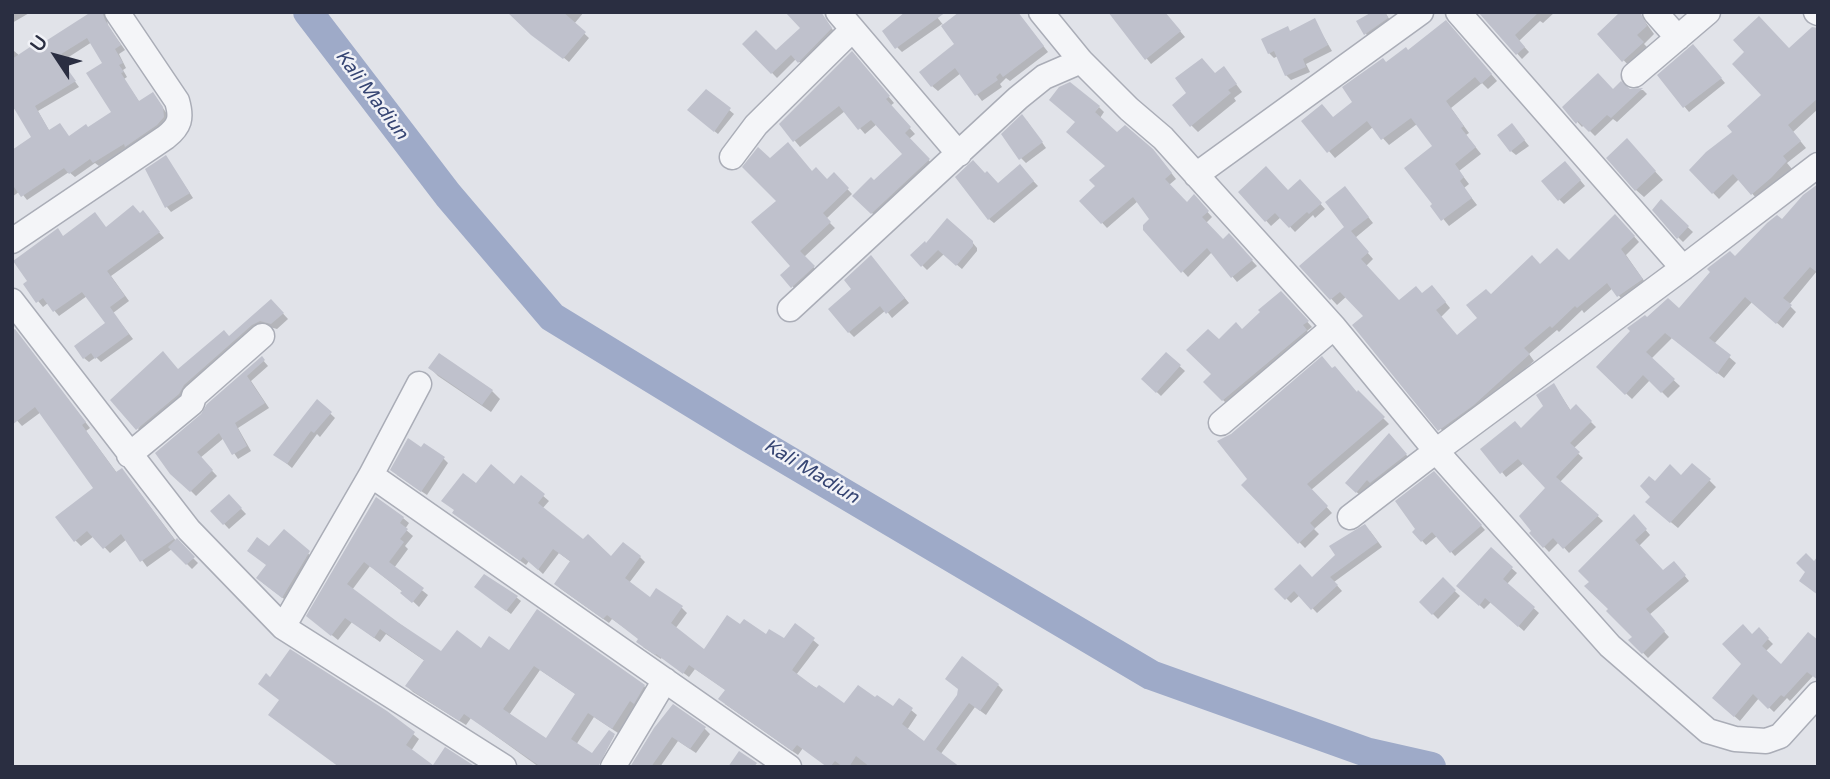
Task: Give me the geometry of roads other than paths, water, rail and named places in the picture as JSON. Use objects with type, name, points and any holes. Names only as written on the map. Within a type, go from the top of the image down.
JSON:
[{"type":"street","points":[[12,241],[166,137],[180,122],[181,113],[177,102],[117,12]]},
{"type":"street","points":[[1041,12],[1081,61],[1129,109],[1163,138],[1335,327],[1436,451],[1610,646],[1708,731],[1735,739],[1766,741],[1780,736],[1818,694]]},
{"type":"street","points":[[1196,175],[1422,12]]},
{"type":"street","points":[[1458,12],[1683,268]]},
{"type":"street","points":[[1655,12],[1678,38]]},
{"type":"street","points":[[1634,75],[1708,12]]},
{"type":"street","points":[[732,157],[845,21],[959,154]]},
{"type":"street","points":[[790,309],[1018,98],[1044,77],[1081,61]]},
{"type":"street","points":[[1350,517],[1818,165]]},
{"type":"street","points":[[12,301],[190,530],[283,627],[504,767]]},
{"type":"street","points":[[1221,422],[1335,327]]},
{"type":"street","points":[[130,455],[192,403],[194,396],[262,335]]},
{"type":"street","points":[[283,627],[371,475],[419,384]]},
{"type":"street","points":[[371,475],[789,767]]},
{"type":"street","points":[[613,767],[665,680]]},
{"type":"waterway","name":"Kali Madiun","points":[[308,12],[448,195],[552,317],[745,435],[1151,675],[1369,753],[1431,767]]}]
